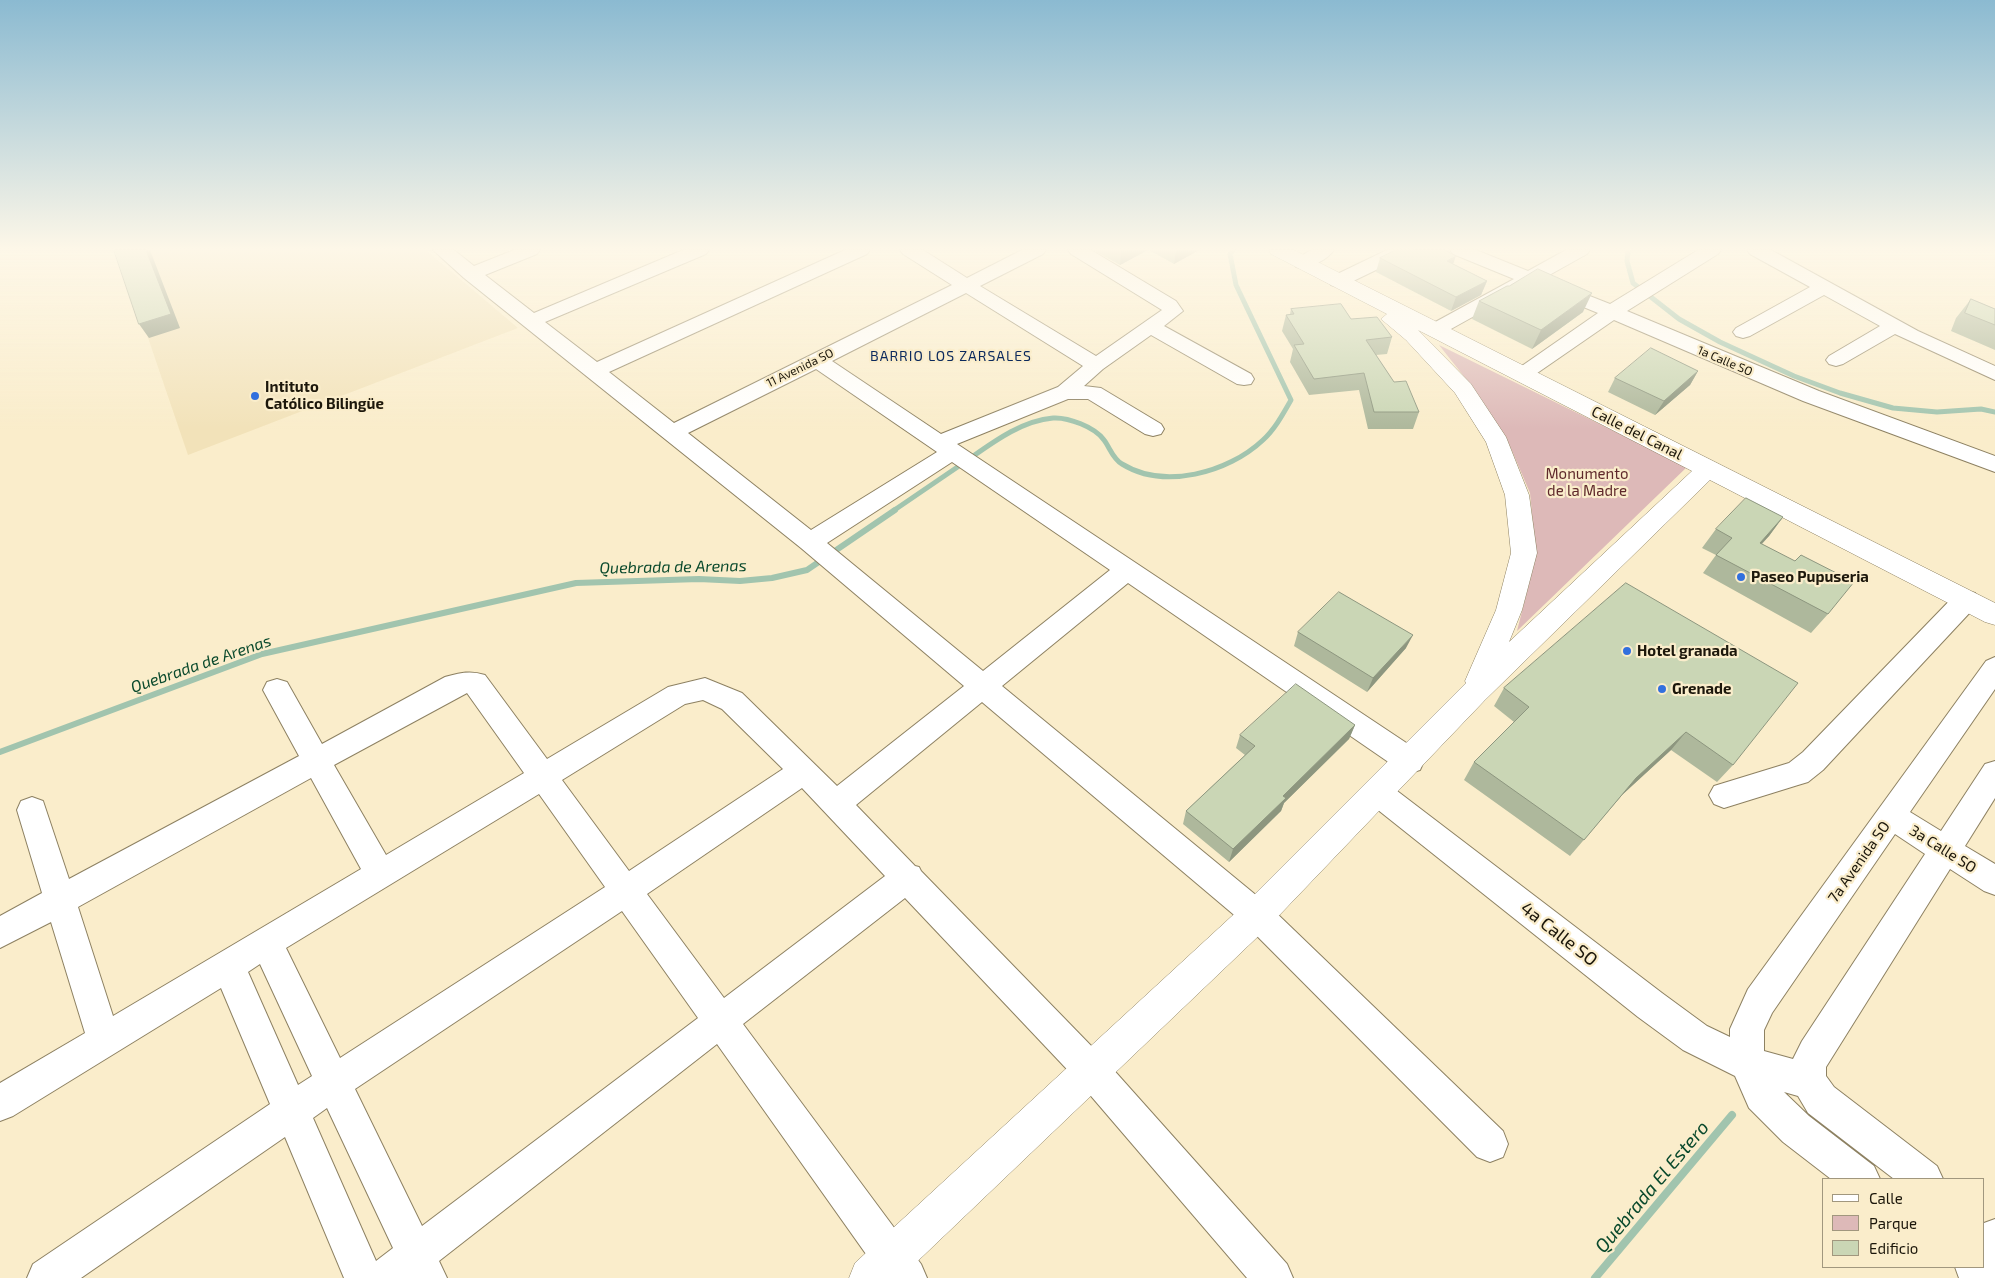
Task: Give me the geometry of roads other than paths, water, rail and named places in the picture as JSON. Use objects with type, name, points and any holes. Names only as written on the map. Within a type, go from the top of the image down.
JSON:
[{"type":"highway","points":[[1378,310],[1413,336],[1463,389],[1498,442],[1517,495],[1524,553],[1509,610],[1475,692]]},
{"type":"highway","name":"Calle del Canal","points":[[1395,310],[1995,615]]},
{"type":"highway","points":[[890,1271],[1091,1070],[1257,915],[1410,761],[1475,692],[1708,469]]},
{"type":"street","points":[[516,310],[821,551],[1257,915],[1490,1144]]},
{"type":"street","points":[[531,321],[558,310]]},
{"type":"street","points":[[594,371],[729,310]]},
{"type":"street","name":"11 Avenida SO","points":[[671,433],[918,310]]},
{"type":"street","points":[[1004,310],[1096,366]]},
{"type":"street","points":[[821,551],[959,455],[1065,392],[1096,366],[1151,328],[1173,311],[1172,310]]},
{"type":"street","points":[[1435,330],[1473,310]]},
{"type":"street","name":"1a Calle SO","points":[[1606,310],[1811,396],[1995,464]]},
{"type":"street","points":[[1523,374],[1615,310]]},
{"type":"street","points":[[1743,332],[1783,310]]},
{"type":"street","points":[[1865,310],[1958,358],[1995,374]]},
{"type":"street","points":[[1836,360],[1895,326]]},
{"type":"street","points":[[1151,328],[1244,379]]},
{"type":"street","points":[[817,360],[1410,761]]},
{"type":"street","points":[[1065,392],[1093,393],[1152,429]]},
{"type":"street","points":[[836,804],[1128,569]]},
{"type":"street","points":[[1724,795],[1785,778],[1798,773],[1813,761],[1966,600]]},
{"type":"street","name":"7a Avenida SO","points":[[1747,1064],[1747,1029],[1760,1001],[1894,818],[1995,668]]},
{"type":"street","points":[[0,933],[454,685],[466,682],[475,683],[719,1021],[890,1271]]},
{"type":"street","points":[[0,1103],[678,694],[705,689],[732,701],[908,877],[1091,1070],[1274,1278]]},
{"type":"street","points":[[277,690],[380,874]]},
{"type":"street","points":[[48,1278],[334,1082],[804,771]]},
{"type":"street","points":[[1923,1178],[1821,1100],[1809,1081],[1808,1065],[1941,848],[1995,772]]},
{"type":"street","name":"4a Calle SO","points":[[1378,793],[1695,1038],[1747,1064],[1809,1081]]},
{"type":"street","points":[[32,810],[104,1040]]},
{"type":"street","name":"3a Calle SO","points":[[1894,818],[1995,881]]},
{"type":"street","points":[[386,1278],[422,1267],[719,1021],[908,877]]},
{"type":"street","points":[[267,943],[422,1267]]},
{"type":"street","points":[[228,965],[364,1278]]},
{"type":"street","points":[[1747,1064],[1762,1095],[1796,1129],[1860,1178]]},
{"type":"street","points":[[1985,1253],[1995,1238]]},
{"type":"street","points":[[1975,1268],[1988,1278]]},
{"type":"waterway","name":"Quebrada de Arenas","points":[[893,511],[1003,436],[1015,429],[1040,420],[1059,418],[1088,427],[1100,435],[1119,462],[1139,472],[1157,476],[1176,477],[1195,474],[1214,469],[1249,452],[1271,431],[1291,400],[1248,310]]},
{"type":"waterway","name":"Quebrada El Estero","points":[[1667,310],[1679,319],[1720,342],[1794,376],[1840,393],[1893,408],[1937,412],[1981,409],[1995,412]]},
{"type":"waterway","name":"Quebrada de Arenas","points":[[0,752],[262,654],[576,583],[699,579],[740,581],[772,578],[807,570],[895,510]]},
{"type":"waterway","name":"Quebrada El Estero","points":[[1595,1278],[1732,1115]]},
{"type":"place","name":"Intituto Católico Bilingüe","points":[[255,396]]},
{"type":"place","name":"Paseo Pupuseria","points":[[1741,577]]},
{"type":"place","name":"Hotel granada","points":[[1627,651]]},
{"type":"place","name":"Grenade","points":[[1662,689]]},
{"type":"district","name":"BARRIO LOS ZARSALES","points":[[951,356]]},
{"type":"park label","name":"Monumento de la Madre","points":[[1587,482]]}]
